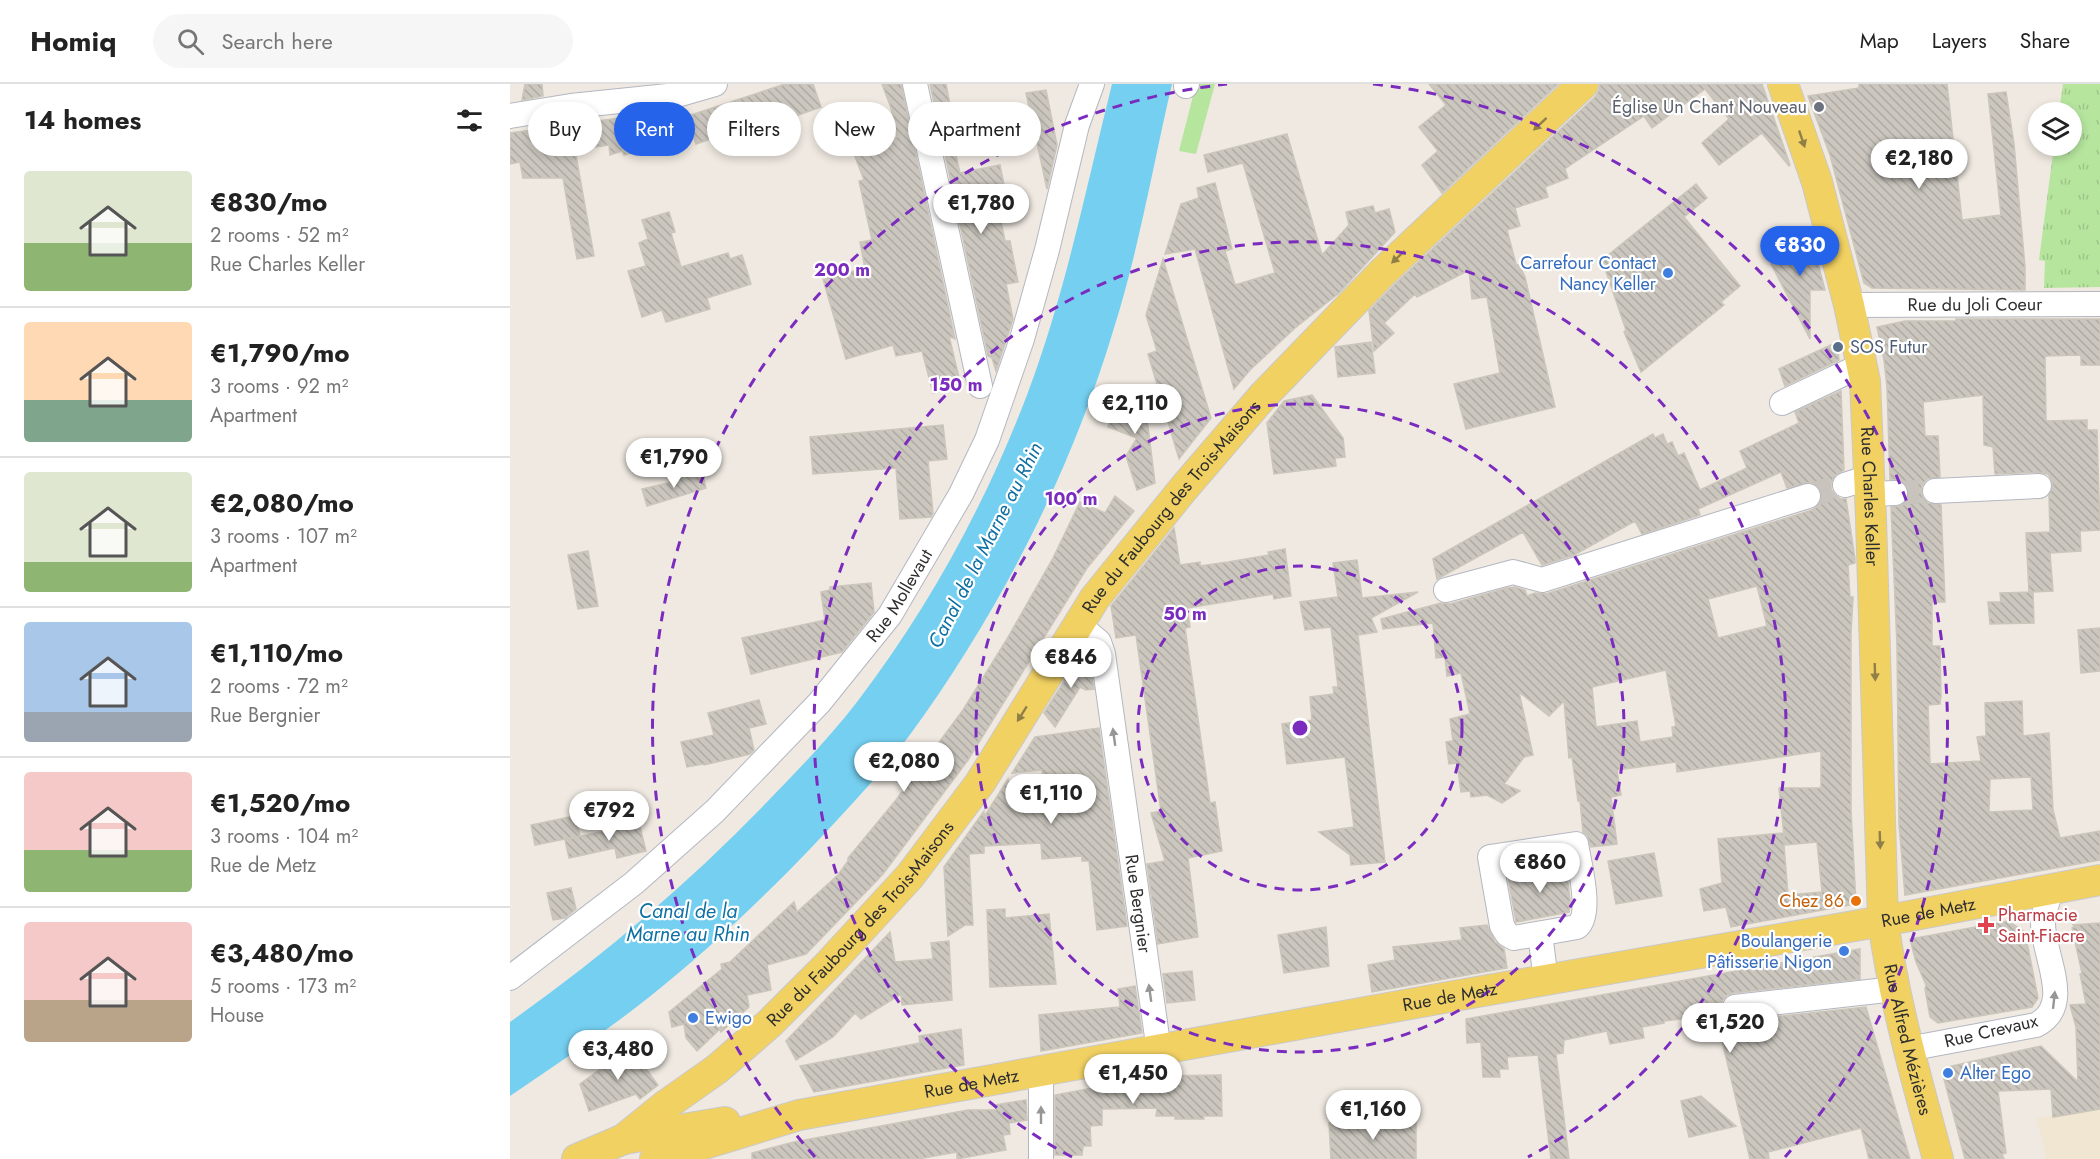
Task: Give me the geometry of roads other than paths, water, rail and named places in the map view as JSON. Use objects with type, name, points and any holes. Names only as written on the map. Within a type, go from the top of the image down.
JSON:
[{"type":"main road","name":"Rue du Faubourg des Trois-Maisons","points":[[626,1149],[666,1105],[717,1069],[770,1023],[820,974],[910,876],[980,783],[1095,598],[1184,488],[1263,396],[1383,272],[1583,84]]},
{"type":"main road","name":"Rue Charles Keller","points":[[1783,84],[1817,183],[1849,305],[1866,390],[1882,921]]},
{"type":"main road","name":"Rue de Metz","points":[[577,1159],[799,1115],[2100,880]]},
{"type":"main road","name":"Rue Alfred Mézières","points":[[1882,921],[1908,1049],[1938,1159]]},
{"type":"main road","points":[[714,1132],[702,1105],[717,1069]]},
{"type":"main road","name":"Rue de Metz","points":[[655,1159],[714,1132]]},
{"type":"street","points":[[510,116],[574,95],[676,95],[715,84]]},
{"type":"street","points":[[915,84],[980,386]]},
{"type":"street","name":"Rue Mollevaut","points":[[510,978],[634,883],[715,811],[819,703],[890,615],[961,494],[987,440],[1022,339],[1047,250],[1077,125],[1092,84]]},
{"type":"street","name":"Rue du Joli Coeur","points":[[1849,305],[2100,304]]},
{"type":"street","points":[[1782,403],[1862,365]]},
{"type":"street","points":[[1935,491],[2039,486]]},
{"type":"street","points":[[1446,590],[1513,572],[1542,580],[1808,496]]},
{"type":"street","name":"Rue Bergnier","points":[[1078,626],[1099,642],[1103,654],[1159,1050]]},
{"type":"street","points":[[1576,844],[1585,907],[1584,917],[1577,927],[1540,934],[1514,938],[1507,934],[1502,926],[1490,857],[1576,844]]},
{"type":"street","name":"Rue Crevaux","points":[[1908,1049],[2036,1025],[2051,1014],[2056,994],[2043,921],[2052,888]]},
{"type":"street","points":[[1540,934],[1546,980]]},
{"type":"street","points":[[1736,1007],[1895,989]]},
{"type":"street","points":[[1041,1072],[1041,1159]]},
{"type":"water","name":"Canal de la Marne au Rhin","points":[[1112,84],[1172,84],[1131,268],[1096,382],[1054,488],[1002,592],[973,641],[942,690],[886,765],[836,822],[771,888],[670,981],[597,1036],[510,1096],[510,1022],[644,918],[768,801],[803,765],[857,702],[883,667],[931,593],[993,476],[1027,395],[1053,319]]},
{"type":"tunnel","points":[[1808,496],[1845,485]]},
{"type":"tunnel","points":[[1895,493],[1935,491]]},
{"type":"place","name":"Église Un Chant Nouveau","points":[[1819,107]]},
{"type":"place","name":"Carrefour Contact Nancy Keller","points":[[1668,273]]},
{"type":"place","name":"SOS Futur","points":[[1838,347]]},
{"type":"place","name":"Chez 86","points":[[1856,901]]},
{"type":"place","name":"Pharmacie Saint-Fiacre","points":[[1986,925]]},
{"type":"place","name":"Boulangerie Pâtisserie Nigon","points":[[1844,951]]},
{"type":"place","name":"Ewigo","points":[[693,1018]]},
{"type":"place","name":"Alter Ego","points":[[1948,1073]]}]
